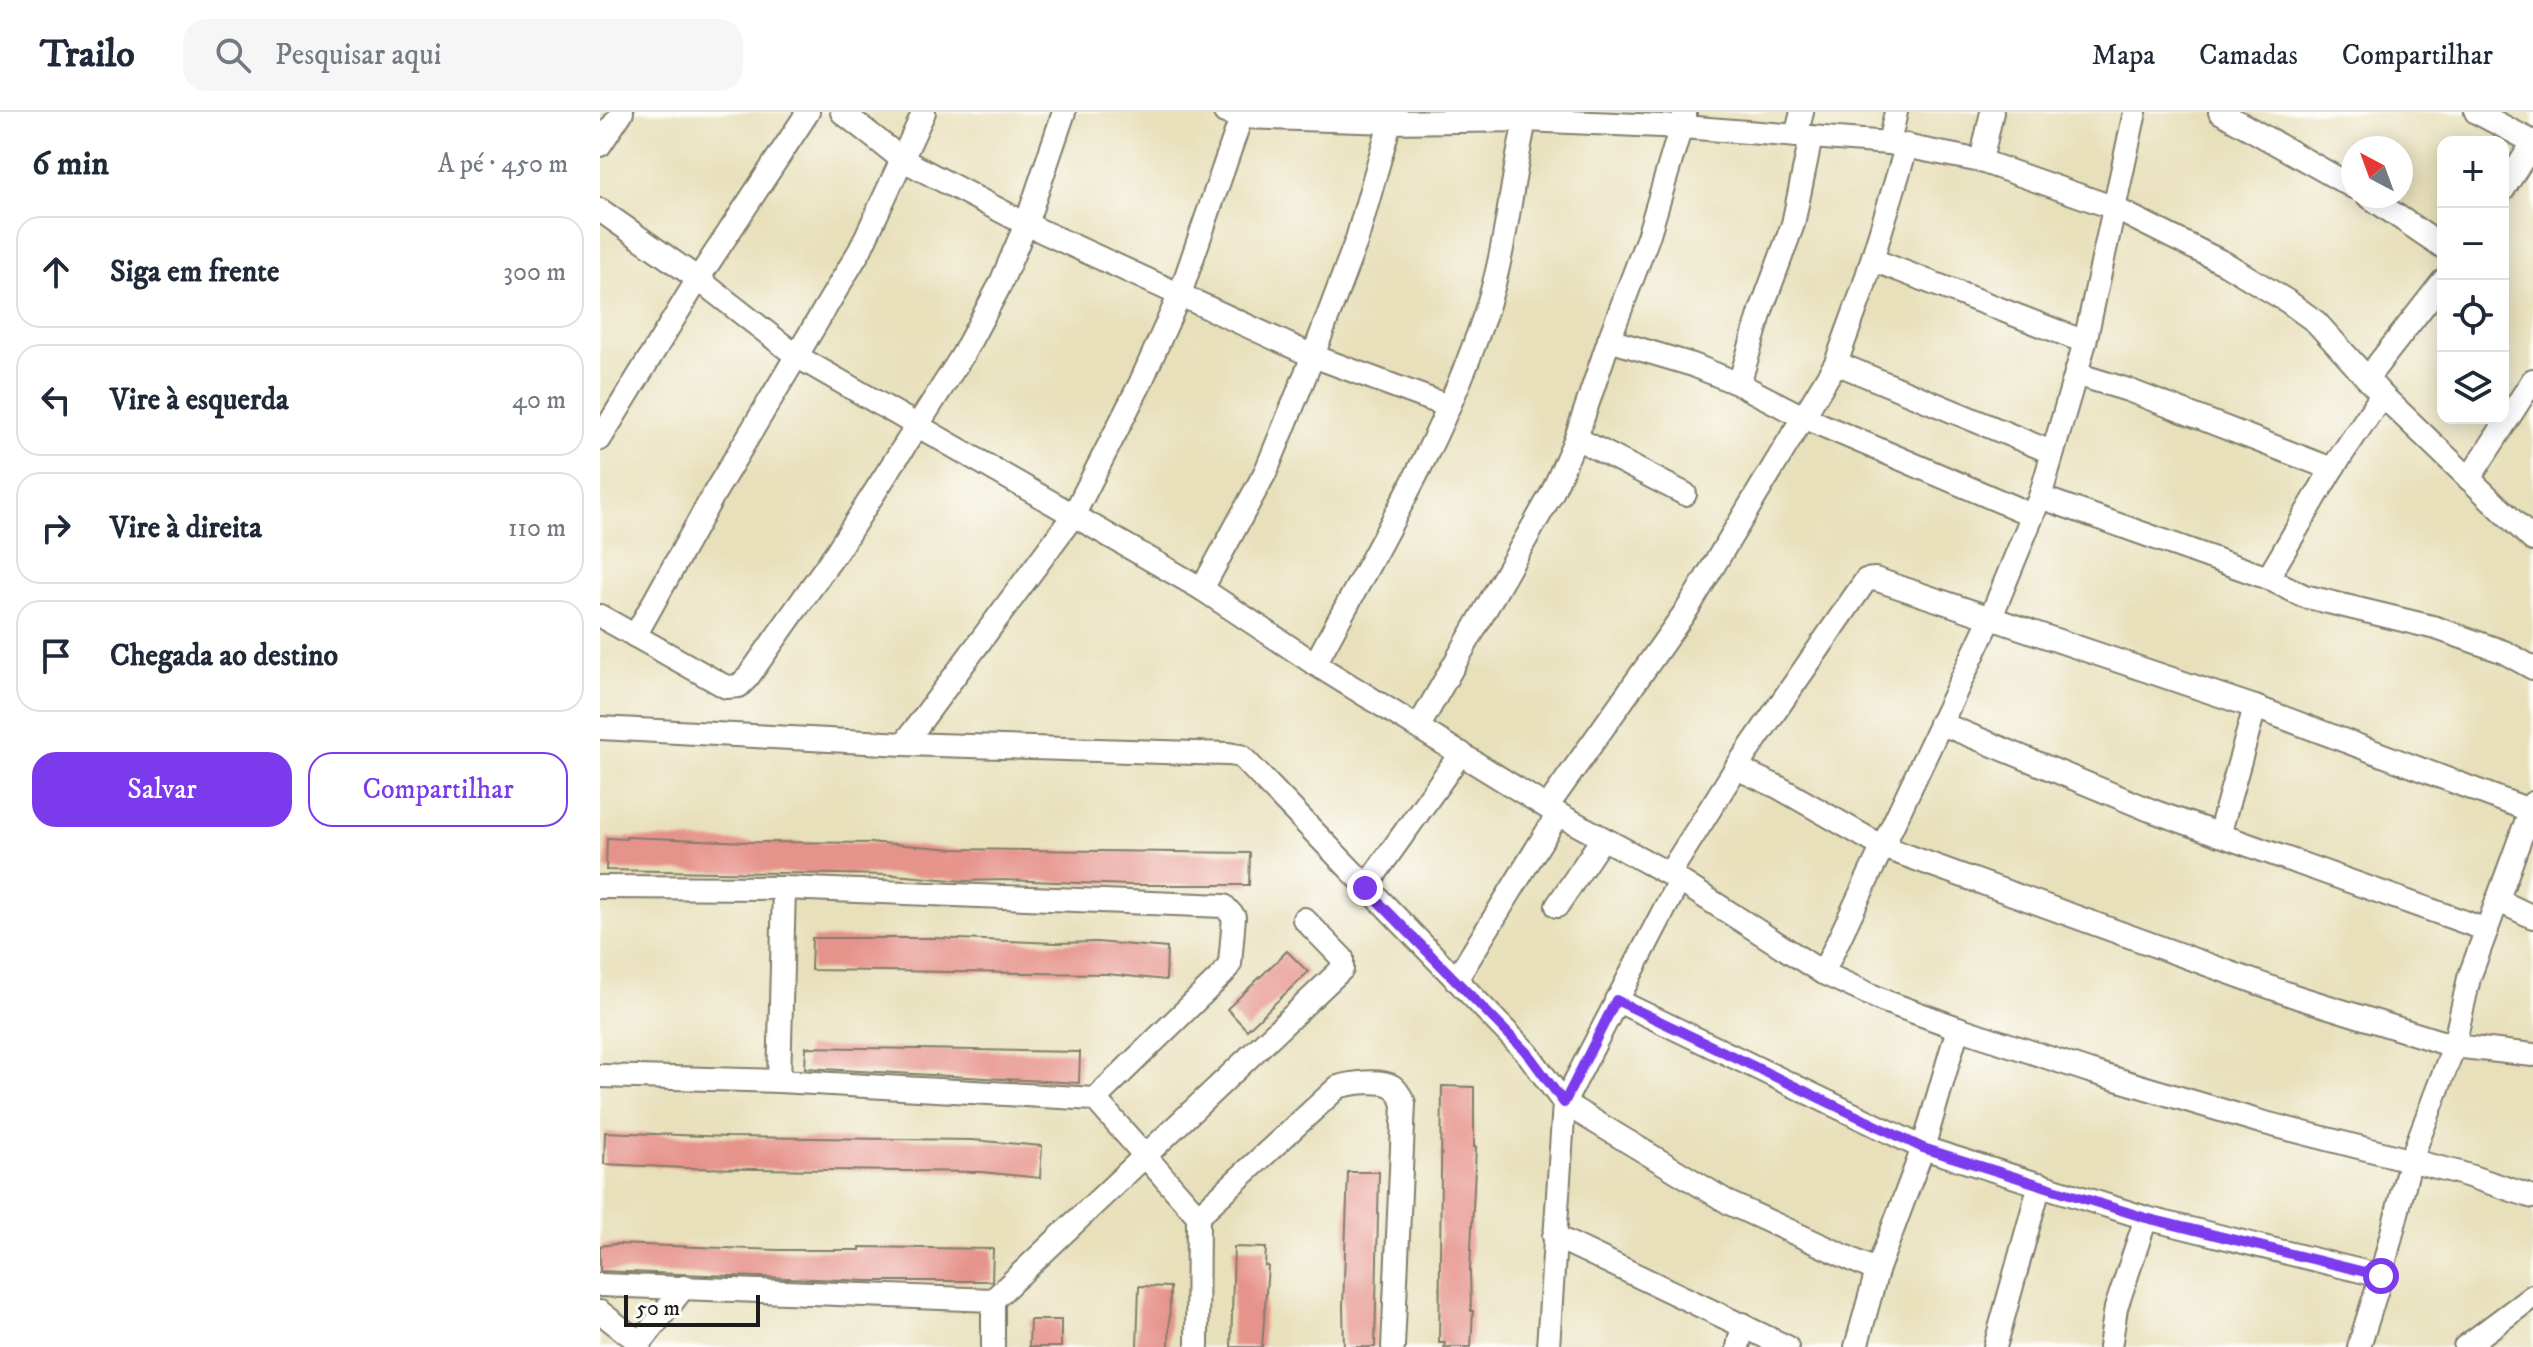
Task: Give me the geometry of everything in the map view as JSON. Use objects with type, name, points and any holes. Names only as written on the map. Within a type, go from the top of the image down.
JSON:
[{"type":"street","points":[[600,145],[622,112]]},
{"type":"street","points":[[600,439],[698,279],[808,112]]},
{"type":"street","points":[[842,112],[903,160],[1026,224],[1313,356],[1448,406]]},
{"type":"street","points":[[635,636],[715,492],[860,250],[924,112]]},
{"type":"street","points":[[600,616],[726,687],[739,686],[748,677],[837,551],[962,356],[1000,285],[1026,224],[1064,112]]},
{"type":"street","points":[[1739,384],[1762,308],[1793,224],[1804,136],[1802,112]]},
{"type":"street","points":[[1456,980],[1553,811],[1688,608],[1836,363],[1873,260],[1898,144],[1896,112]]},
{"type":"street","points":[[1981,161],[1992,112]]},
{"type":"street","points":[[1823,973],[1991,617],[2036,506],[2085,342],[2135,112]]},
{"type":"street","points":[[2220,112],[2341,180]]},
{"type":"street","points":[[2476,112],[2533,142],[2509,180]]},
{"type":"street","points":[[904,744],[1073,516],[1140,384],[1180,294],[1237,114],[1684,119],[1804,136],[1898,144],[1981,161],[2112,207],[2226,264],[2287,301],[2316,322],[2375,386],[2533,540]]},
{"type":"street","points":[[1315,664],[1402,501],[1448,406],[1486,312],[1504,241],[1526,116]]},
{"type":"street","points":[[1202,589],[1266,471],[1313,356],[1357,239],[1391,117]]},
{"type":"street","points":[[1419,726],[1552,493],[1576,438],[1648,237],[1684,119]]},
{"type":"street","points":[[2386,208],[2437,243]]},
{"type":"street","points":[[600,210],[698,279],[798,357],[1202,589],[1315,664],[1553,811],[1674,877],[1823,973],[1884,1001],[1958,1028],[2232,1113],[2460,1173],[2533,1197]]},
{"type":"street","points":[[1873,260],[2085,342]]},
{"type":"street","points":[[2268,578],[2332,469],[2375,386],[2437,290]]},
{"type":"street","points":[[1609,340],[1693,365],[1739,384],[1803,417],[2036,506],[2268,578],[2304,596],[2436,628],[2504,652],[2533,668]]},
{"type":"street","points":[[1836,363],[2051,452]]},
{"type":"street","points":[[2076,374],[2128,390],[2332,469]]},
{"type":"street","points":[[2469,479],[2533,380]]},
{"type":"street","points":[[1576,438],[1685,494]]},
{"type":"street","points":[[1548,1347],[1564,1103],[1674,877],[1736,768],[1866,580],[1875,579],[2255,707],[2531,806],[2469,978],[2454,1046],[2410,1162],[2359,1347]]},
{"type":"street","points":[[2219,835],[2255,707]]},
{"type":"street","points":[[1940,723],[2150,810],[2487,930]]},
{"type":"street","points":[[600,728],[904,744],[1241,756],[1528,1054],[1564,1103],[1731,1204],[1877,1271]]},
{"type":"street","points":[[1365,888],[1461,753]]},
{"type":"street","points":[[1736,768],[1778,787],[1883,847],[2297,997],[2454,1046],[2533,1055]]},
{"type":"street","points":[[1557,906],[1602,839]]},
{"type":"street","points":[[600,887],[784,888],[1224,906],[1234,917],[1230,964],[1095,1099]]},
{"type":"street","points":[[779,1081],[784,888]]},
{"type":"street","points":[[2497,900],[2533,917]]},
{"type":"street","points":[[600,1285],[993,1300],[1342,969],[1342,958],[1304,919]]},
{"type":"street","points":[[1616,1000],[1923,1148],[2146,1218],[2381,1276]]},
{"type":"street","points":[[1856,1347],[1877,1271],[1923,1148],[1958,1028]]},
{"type":"street","points":[[600,1076],[779,1081],[1095,1099],[1198,1216],[1197,1347]]},
{"type":"street","points":[[1198,1216],[1338,1087],[1390,1084],[1404,1103],[1393,1347]]},
{"type":"street","points":[[1995,1347],[2040,1184]]},
{"type":"street","points":[[2110,1347],[2116,1308],[2146,1218]]},
{"type":"street","points":[[1554,1236],[1787,1347]]},
{"type":"street","points":[[600,1312],[639,1345],[684,1287]]},
{"type":"street","points":[[2465,1347],[2533,1296]]},
{"type":"street","points":[[993,1300],[993,1347]]},
{"type":"street","points":[[1738,1347],[1743,1324]]},
{"type":"building","points":[[607,838],[881,843],[954,849],[1250,853],[1249,885],[1128,885],[964,881],[894,875],[606,870]]},
{"type":"building","points":[[812,938],[1097,942],[1167,948],[1166,980],[1107,974],[811,970]]},
{"type":"building","points":[[1287,951],[1308,972],[1247,1030],[1227,1009]]},
{"type":"building","points":[[806,1047],[1080,1052],[1079,1083],[805,1068]]},
{"type":"building","points":[[1442,1086],[1474,1087],[1476,1147],[1470,1270],[1473,1311],[1471,1347],[1444,1347],[1445,1343],[1439,1343]]},
{"type":"building","points":[[605,1132],[972,1140],[1042,1146],[1040,1178],[982,1172],[604,1164]]},
{"type":"building","points":[[1348,1172],[1379,1172],[1375,1347],[1344,1347]]},
{"type":"building","points":[[600,1246],[778,1250],[860,1250],[860,1247],[993,1249],[992,1281],[870,1281],[600,1271]]},
{"type":"building","points":[[1234,1247],[1266,1248],[1265,1266],[1268,1266],[1262,1347],[1231,1347]]},
{"type":"building","points":[[1139,1286],[1170,1287],[1169,1347],[1137,1347]]},
{"type":"building","points":[[1030,1320],[1061,1320],[1061,1347],[1029,1347]]},
{"type":"route","points":[[1365,888],[1528,1054],[1564,1103],[1616,1000],[1923,1148],[2146,1218],[2381,1276]]}]
